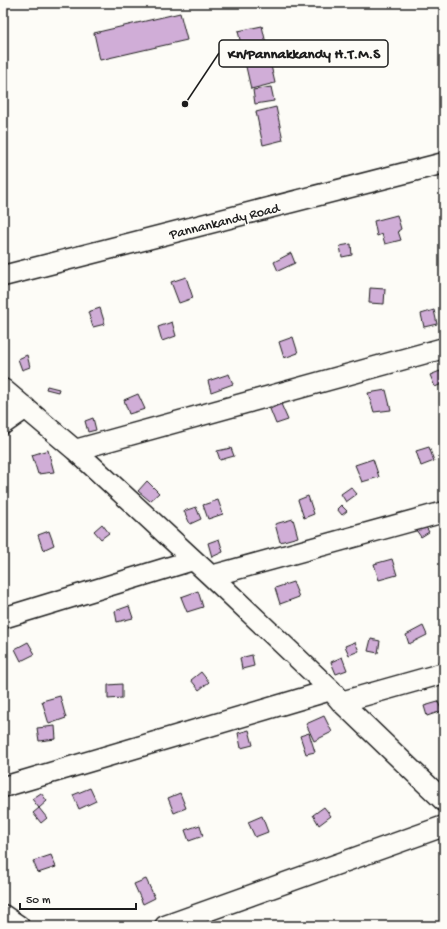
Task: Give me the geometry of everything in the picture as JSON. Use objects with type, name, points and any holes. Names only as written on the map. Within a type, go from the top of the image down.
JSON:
[{"type":"street","name":"Pannankandy Road","points":[[3,276],[444,163]]},
{"type":"street","points":[[75,450],[444,348]]},
{"type":"street","points":[[3,389],[75,450],[211,576],[444,801]]},
{"type":"street","points":[[3,424],[26,408]]},
{"type":"street","points":[[211,576],[444,512]]},
{"type":"street","points":[[3,618],[193,560]]},
{"type":"street","points":[[3,787],[336,696],[444,673]]},
{"type":"street","points":[[166,926],[444,826]]},
{"type":"street","points":[[3,915],[19,926]]},
{"type":"building","points":[[180,13],[187,40],[100,60],[94,33]]},
{"type":"building","points":[[262,26],[275,83],[251,89],[238,31]]},
{"type":"building","points":[[271,87],[274,101],[255,104],[253,90]]},
{"type":"building","points":[[276,107],[283,140],[263,145],[256,112]]},
{"type":"building","points":[[397,215],[401,229],[398,231],[401,240],[385,244],[382,234],[377,236],[374,221]]},
{"type":"building","points":[[351,244],[352,255],[342,257],[340,246]]},
{"type":"building","points":[[291,253],[295,263],[278,271],[274,262]]},
{"type":"building","points":[[186,277],[193,298],[179,303],[171,282]]},
{"type":"building","points":[[370,288],[385,289],[384,304],[369,303]]},
{"type":"building","points":[[100,308],[105,324],[93,327],[88,312]]},
{"type":"building","points":[[434,310],[437,324],[424,327],[421,314]]},
{"type":"building","points":[[172,322],[176,336],[162,341],[158,327]]},
{"type":"building","points":[[293,337],[298,353],[284,358],[279,342]]},
{"type":"building","points":[[27,355],[30,367],[22,370],[18,359]]},
{"type":"building","points":[[440,371],[444,378],[444,383],[435,387],[430,375]]},
{"type":"building","points":[[229,374],[233,384],[211,392],[208,381]]},
{"type":"building","points":[[47,386],[59,389],[58,392],[46,389]]},
{"type":"building","points":[[386,390],[391,410],[374,412],[368,393]]},
{"type":"building","points":[[138,394],[145,409],[129,414],[124,400]]},
{"type":"building","points":[[281,404],[288,420],[276,424],[270,409]]},
{"type":"building","points":[[93,418],[96,430],[88,432],[85,421]]},
{"type":"building","points":[[429,447],[434,461],[421,466],[416,451]]},
{"type":"building","points":[[231,448],[234,456],[220,460],[217,451]]},
{"type":"building","points":[[48,450],[54,472],[38,474],[32,455]]},
{"type":"building","points":[[373,459],[379,477],[362,482],[355,465]]},
{"type":"building","points":[[147,481],[159,493],[150,501],[138,491]]},
{"type":"building","points":[[351,487],[357,494],[346,502],[341,494]]},
{"type":"building","points":[[308,496],[314,514],[304,518],[298,500]]},
{"type":"building","points":[[218,500],[223,514],[208,519],[203,505]]},
{"type":"building","points":[[341,505],[347,511],[342,515],[337,509]]},
{"type":"building","points":[[196,507],[201,519],[190,524],[184,511]]},
{"type":"building","points":[[293,519],[298,537],[280,542],[275,524]]},
{"type":"building","points":[[102,524],[109,533],[101,539],[94,531]]},
{"type":"building","points":[[424,524],[429,532],[421,537],[416,530]]},
{"type":"building","points":[[49,531],[54,545],[43,550],[38,535]]},
{"type":"building","points":[[219,539],[223,552],[212,557],[208,543]]},
{"type":"building","points":[[392,559],[397,575],[379,580],[374,564]]},
{"type":"building","points":[[293,582],[299,597],[280,604],[275,588]]},
{"type":"building","points":[[198,591],[203,607],[187,612],[181,597]]},
{"type":"building","points":[[129,606],[133,618],[117,622],[115,611]]},
{"type":"building","points":[[423,626],[427,635],[409,644],[406,635]]},
{"type":"building","points":[[371,639],[380,641],[378,653],[368,651]]},
{"type":"building","points":[[28,642],[35,654],[21,661],[15,649]]},
{"type":"building","points":[[355,642],[359,651],[349,655],[345,646]]},
{"type":"building","points":[[252,655],[254,666],[242,669],[240,658]]},
{"type":"building","points":[[342,657],[347,670],[336,674],[331,662]]},
{"type":"building","points":[[201,672],[209,682],[199,690],[191,680]]},
{"type":"building","points":[[122,684],[122,698],[108,699],[108,685]]},
{"type":"building","points":[[60,696],[66,718],[49,724],[42,701]]},
{"type":"building","points":[[438,702],[442,711],[427,716],[424,706]]},
{"type":"building","points":[[324,716],[332,732],[314,741],[306,724]]},
{"type":"building","points":[[55,726],[56,739],[39,741],[37,728]]},
{"type":"building","points":[[249,730],[253,745],[241,748],[238,733]]},
{"type":"building","points":[[309,733],[315,752],[306,754],[300,736]]},
{"type":"building","points":[[90,788],[96,801],[79,809],[73,795]]},
{"type":"building","points":[[41,793],[47,801],[39,808],[32,799]]},
{"type":"building","points":[[180,793],[186,808],[174,813],[168,798]]},
{"type":"building","points":[[324,807],[331,816],[319,825],[313,815]]},
{"type":"building","points":[[39,808],[47,818],[41,823],[33,813]]},
{"type":"building","points":[[262,816],[268,832],[255,837],[248,822]]},
{"type":"building","points":[[200,825],[203,836],[189,841],[185,830]]},
{"type":"building","points":[[51,855],[56,867],[38,873],[33,861]]},
{"type":"building","points":[[146,879],[155,898],[143,904],[134,884]]},
{"type":"place","name":"Kn/Pannakkandy H.T.M.S","points":[[185,104]]}]
